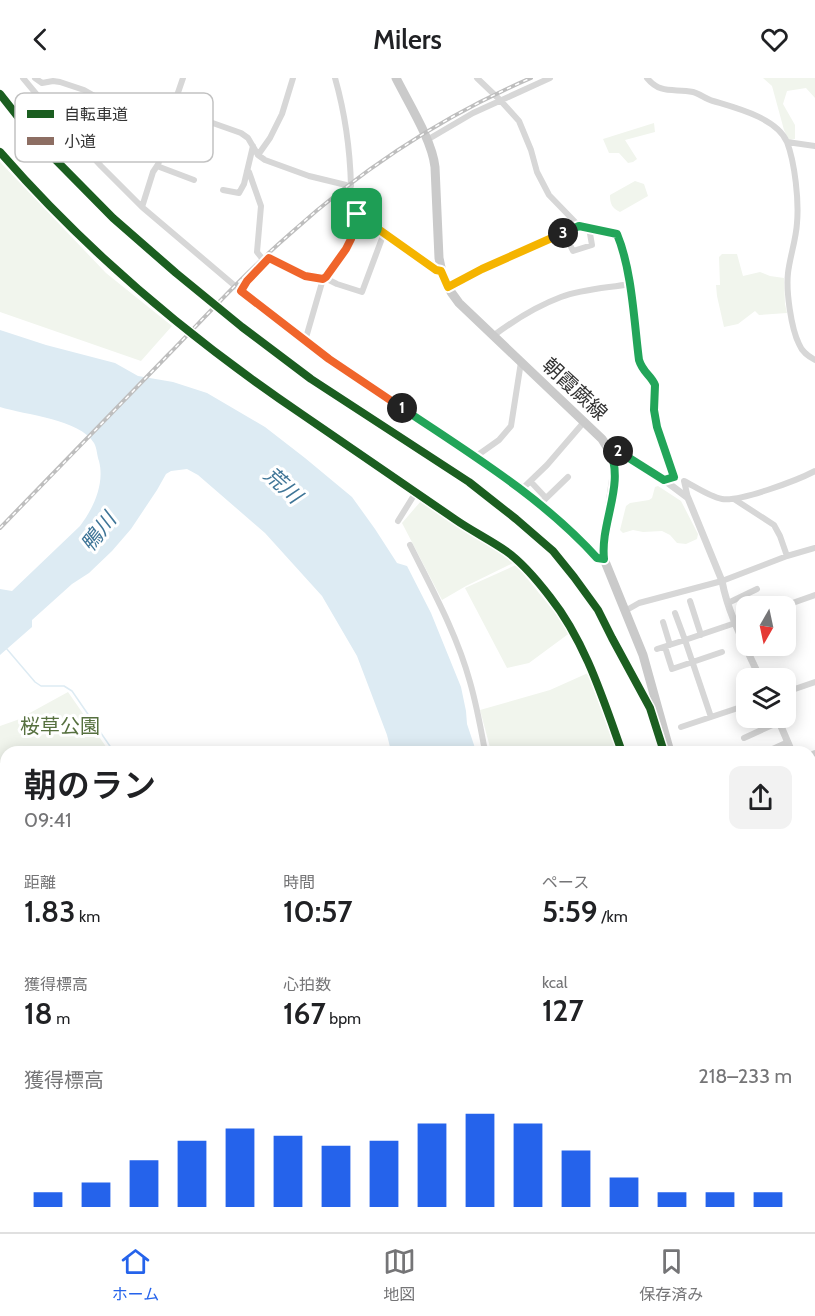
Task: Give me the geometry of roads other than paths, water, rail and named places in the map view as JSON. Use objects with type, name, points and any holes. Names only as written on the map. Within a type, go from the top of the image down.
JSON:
[{"type":"main road","name":"朝霞蕨線","points":[[396,78],[433,156],[441,271],[448,287],[459,303],[609,448],[614,461],[615,473],[604,539],[604,559],[646,664],[668,746]]},
{"type":"street","points":[[23,78],[36,93]]},
{"type":"street","points":[[34,78],[42,83],[54,79],[89,93]]},
{"type":"street","points":[[75,86],[80,78]]},
{"type":"street","points":[[178,93],[183,78]]},
{"type":"street","points":[[258,156],[282,114],[293,78]]},
{"type":"street","points":[[335,78],[342,102],[350,158],[351,186],[349,187]]},
{"type":"street","points":[[477,78],[519,121],[537,172],[549,195],[579,226],[617,234],[630,284],[639,360],[645,373],[654,381],[654,410],[657,427],[674,477]]},
{"type":"street","points":[[427,140],[500,100],[550,78]]},
{"type":"street","points":[[647,78],[660,89],[696,93],[710,100],[743,110],[783,134],[791,155],[797,204],[795,239],[788,273],[791,316],[799,344],[805,354],[815,360]]},
{"type":"street","points":[[213,124],[241,133],[248,138],[258,156],[274,164],[346,185],[352,191],[357,214],[351,239],[324,279],[305,341]]},
{"type":"street","points":[[787,142],[815,146]]},
{"type":"street","points":[[223,190],[239,193],[244,184],[253,146]]},
{"type":"street","points":[[0,152],[73,228],[178,322],[279,399],[519,562],[549,596],[574,631],[620,746]]},
{"type":"street","points":[[97,162],[142,207],[241,291],[358,379],[521,490],[556,518],[597,558],[604,559]]},
{"type":"street","points":[[142,207],[153,172],[159,162]]},
{"type":"street","points":[[157,166],[195,180]]},
{"type":"street","points":[[247,171],[261,206],[257,252],[265,262]]},
{"type":"street","points":[[357,214],[436,270],[441,271]]},
{"type":"street","points":[[448,287],[482,269],[579,226]]},
{"type":"street","points":[[564,233],[573,251],[592,245],[589,228]]},
{"type":"street","points":[[241,291],[247,281],[269,258],[305,276],[324,279],[362,292],[384,232]]},
{"type":"street","points":[[493,336],[511,322],[562,297],[630,284]]},
{"type":"street","points":[[475,457],[500,440],[511,426],[521,362]]},
{"type":"street","points":[[521,490],[569,441],[584,422]]},
{"type":"street","points":[[609,448],[619,451],[688,498]]},
{"type":"street","points":[[664,480],[674,477],[719,498],[734,499],[802,478],[815,471]]},
{"type":"street","points":[[539,505],[568,477]]},
{"type":"street","points":[[657,649],[736,623],[722,581],[688,498],[684,481]]},
{"type":"street","points":[[531,482],[546,498]]},
{"type":"street","points":[[398,521],[416,492]]},
{"type":"street","points":[[734,499],[774,525],[787,556]]},
{"type":"street","points":[[410,545],[458,645],[470,680],[484,746]]},
{"type":"street","points":[[625,611],[639,603],[722,581],[787,556],[815,548]]},
{"type":"street","points":[[728,603],[757,589]]},
{"type":"street","points":[[796,602],[815,595]]},
{"type":"street","points":[[690,601],[701,635]]},
{"type":"street","points":[[675,613],[711,717]]},
{"type":"street","points":[[663,622],[672,669],[722,652]]},
{"type":"street","points":[[796,689],[815,682]]},
{"type":"street","points":[[681,727],[736,709]]},
{"type":"street","points":[[744,738],[763,728]]},
{"type":"street","points":[[782,728],[790,746]]},
{"type":"street","points":[[779,746],[788,742]]},
{"type":"water","points":[[0,330],[115,363],[138,376],[173,382],[207,393],[265,427],[352,497],[397,563],[407,566],[431,613],[461,687],[467,724],[474,746],[390,746],[357,656],[322,596],[265,533],[198,475],[187,469],[166,474],[131,529],[112,551],[32,620],[32,627],[0,655],[0,589],[12,591],[80,526],[97,496],[100,470],[94,443],[77,428],[51,419],[0,407]]},
{"type":"waterway","points":[[6,648],[41,686],[64,686],[72,691],[110,746]]},
{"type":"railway","points":[[0,528],[243,277],[318,210],[375,166],[435,127],[466,109],[531,78]]},
{"type":"water label","name":"荒川","points":[[283,485]]},
{"type":"water label","name":"鴨川","points":[[98,532]]},
{"type":"park label","name":"桜草公園","points":[[60,726]]}]
